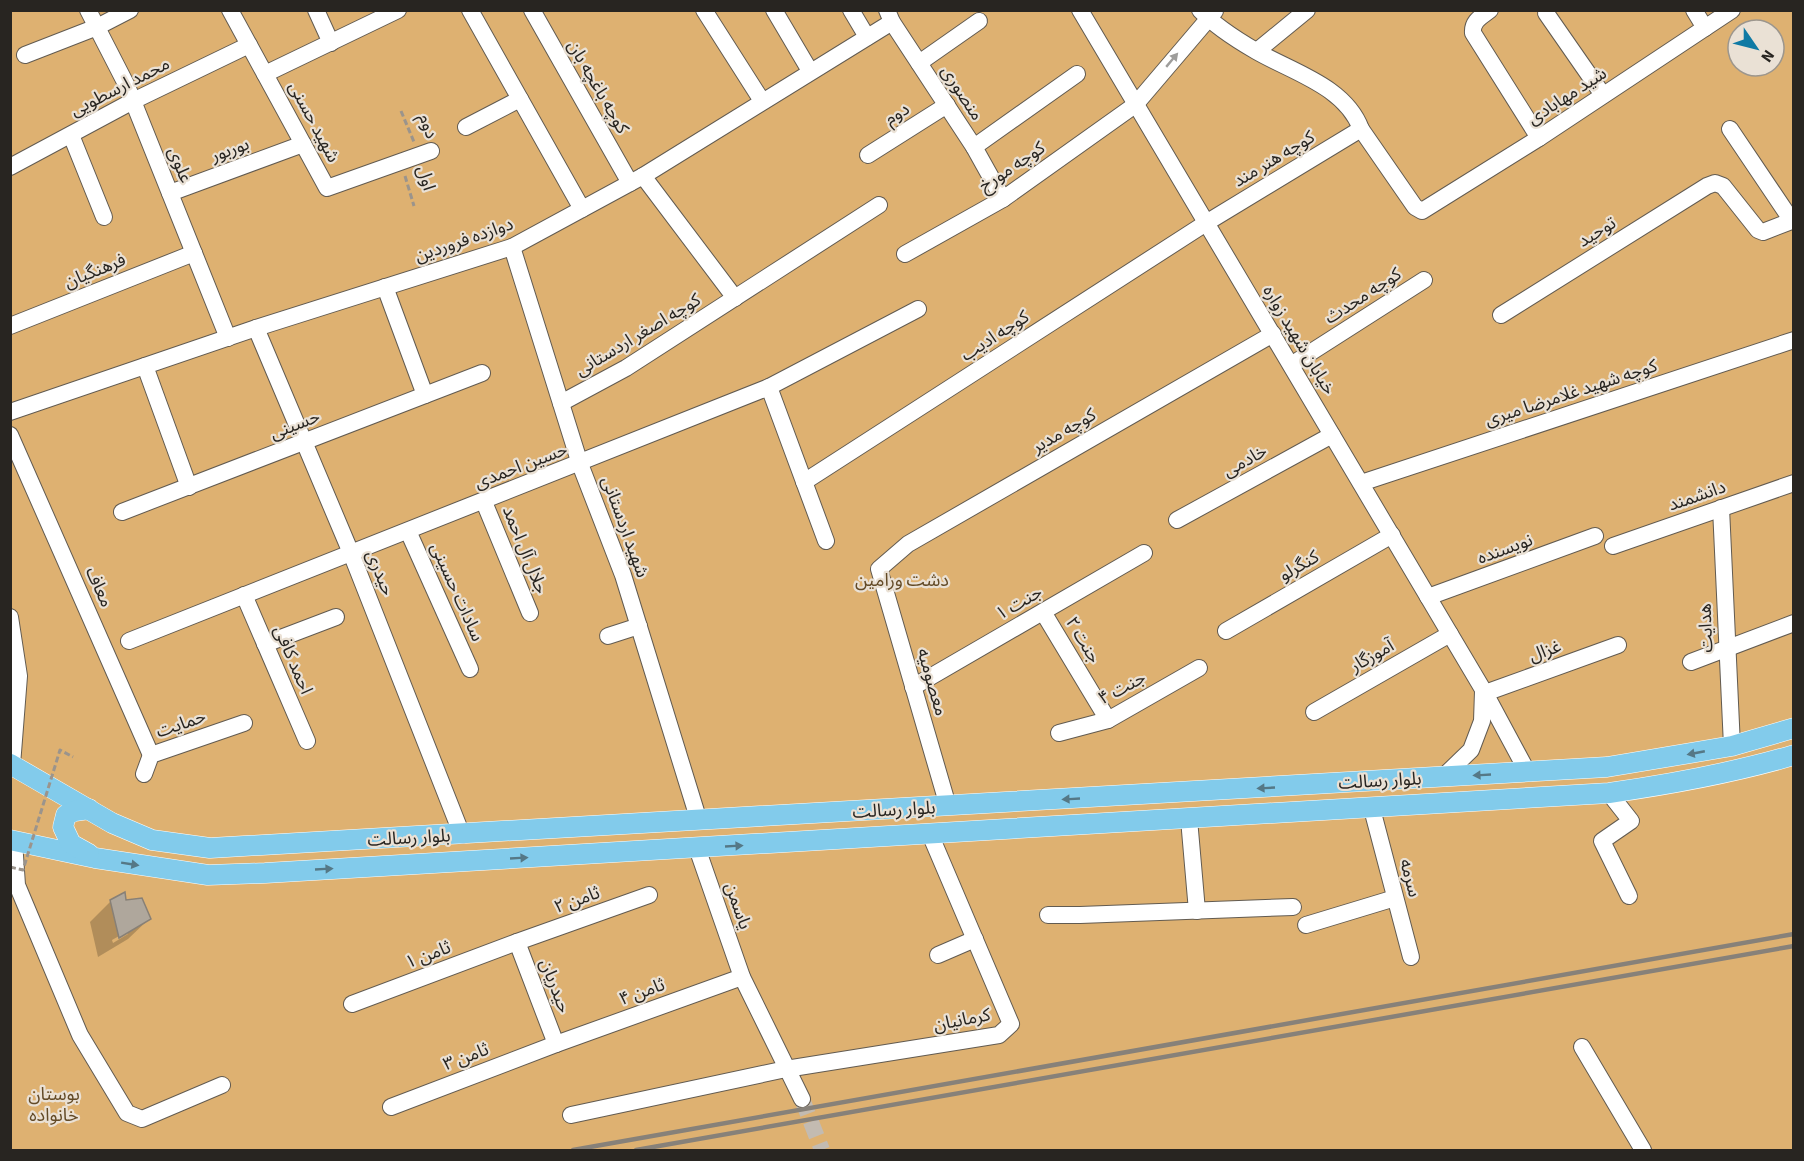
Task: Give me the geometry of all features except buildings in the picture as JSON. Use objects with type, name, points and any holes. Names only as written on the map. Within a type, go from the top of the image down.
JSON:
[{"type":"main road","name":"بلوار رسالت","points":[[11,765],[112,823],[152,840],[210,848],[948,807],[1606,767],[1732,746],[1794,728]]},
{"type":"main road","name":"بلوار رسالت","points":[[12,841],[95,858],[208,875],[1609,794],[1737,771],[1794,755]]},
{"type":"main road","points":[[1307,786],[1309,812]]},
{"type":"main road","points":[[89,809],[66,815],[63,828],[71,844],[95,858]]},
{"type":"street","name":"علوی","points":[[88,10],[133,101],[228,338]]},
{"type":"street","points":[[25,55],[97,27],[130,10]]},
{"type":"street","name":"شهید حسنی","points":[[230,10],[327,188],[425,153]]},
{"type":"street","points":[[316,10],[331,43]]},
{"type":"street","points":[[265,74],[398,10]]},
{"type":"street","points":[[470,10],[582,209]]},
{"type":"street","name":"کوچه باغچه بان","points":[[532,10],[637,180]]},
{"type":"street","points":[[704,10],[762,101]]},
{"type":"street","points":[[774,10],[810,71]]},
{"type":"street","points":[[850,10],[867,37]]},
{"type":"street","name":"خیابان شهید زواره","points":[[1080,10],[1484,691],[1528,772]]},
{"type":"street","points":[[1257,51],[1307,10]]},
{"type":"street","points":[[1490,10],[1477,20],[1472,27],[1473,33],[1539,138]]},
{"type":"street","points":[[1694,10],[1705,28]]},
{"type":"street","name":"شید مهابادی","points":[[1361,129],[1415,207],[1422,211],[1539,138],[1732,10]]},
{"type":"street","points":[[1207,13],[1257,51],[1317,81],[1347,107],[1357,118],[1361,129]]},
{"type":"street","name":"کوچه مورخ","points":[[905,254],[1003,199],[1135,105],[1207,13]]},
{"type":"street","points":[[1546,13],[1603,95]]},
{"type":"street","name":"دوازده فروردین","points":[[10,412],[256,328],[512,246],[637,180],[867,37],[889,16]]},
{"type":"street","name":"منصوری","points":[[889,16],[974,147],[1003,199]]},
{"type":"street","points":[[919,63],[979,21]]},
{"type":"street","name":"محمد ارسطویی","points":[[10,168],[133,101],[249,45]]},
{"type":"street","points":[[974,147],[1077,74]]},
{"type":"street","points":[[466,127],[520,99]]},
{"type":"street","name":"دوم","points":[[868,155],[947,105]]},
{"type":"street","name":"کوچه هنر مند","points":[[1206,223],[1361,129]]},
{"type":"street","points":[[1730,129],[1793,220]]},
{"type":"street","points":[[71,135],[104,217]]},
{"type":"street","name":"بوربور","points":[[170,193],[303,144]]},
{"type":"street","points":[[637,180],[735,298]]},
{"type":"street","name":"توحید","points":[[1502,315],[1715,183],[1723,186],[1758,230],[1763,232],[1793,220]]},
{"type":"street","name":"کوچه اصغر اردستانی","points":[[561,403],[626,368],[879,205]]},
{"type":"street","name":"کوچه ادیب","points":[[804,482],[1206,223]]},
{"type":"street","name":"شهید اردستانی","points":[[512,246],[580,464],[623,575],[699,821]]},
{"type":"street","name":"فرهنگیان","points":[[10,326],[194,253]]},
{"type":"street","name":"کوچه محدث","points":[[1292,365],[1425,280]]},
{"type":"street","points":[[385,287],[425,395]]},
{"type":"street","name":"حسین احمدی","points":[[129,641],[580,464],[769,387],[918,309]]},
{"type":"street","name":"حیدری","points":[[256,328],[351,553],[462,835]]},
{"type":"street","name":"کوچه مدیر","points":[[879,569],[908,544],[1273,334]]},
{"type":"street","name":"کوچه شهید غلامرضا میری","points":[[1361,483],[1794,340]]},
{"type":"street","points":[[145,366],[189,487]]},
{"type":"street","name":"حسینی","points":[[122,512],[482,373]]},
{"type":"street","points":[[769,387],[826,542]]},
{"type":"street","name":"معاف","points":[[10,435],[151,755]]},
{"type":"street","name":"خادمی","points":[[1177,520],[1332,435]]},
{"type":"street","name":"دانشمند","points":[[1613,546],[1794,483]]},
{"type":"street","name":"جلال آل احمد","points":[[484,502],[530,613]]},
{"type":"street","name":"هدایت","points":[[1721,508],[1732,746]]},
{"type":"street","name":"سادات حسینی","points":[[408,531],[470,669]]},
{"type":"street","name":"کنگرلو","points":[[1226,631],[1392,535]]},
{"type":"street","name":"نویسنده","points":[[1428,597],[1596,536]]},
{"type":"street","name":"جنت ۱","points":[[914,687],[1144,553]]},
{"type":"street","name":"معصومیه","points":[[879,569],[948,807]]},
{"type":"street","name":"احمد کافی","points":[[244,595],[307,741]]},
{"type":"street","name":"جنت ۲","points":[[1043,612],[1108,720]]},
{"type":"street","points":[[10,617],[19,676],[11,765]]},
{"type":"street","points":[[265,644],[336,617]]},
{"type":"street","points":[[1691,662],[1794,623]]},
{"type":"street","points":[[608,636],[639,626]]},
{"type":"street","name":"آموزگار","points":[[1314,712],[1450,634]]},
{"type":"street","name":"غزال","points":[[1484,691],[1618,645]]},
{"type":"street","name":"جنت ۴","points":[[1059,733],[1108,720],[1199,668]]},
{"type":"street","points":[[1442,778],[1471,750],[1482,721],[1484,691]]},
{"type":"street","name":"حمایت","points":[[144,774],[151,755],[244,723]]},
{"type":"street","points":[[1609,794],[1631,821],[1602,841],[1629,896]]},
{"type":"street","name":"سرمه","points":[[1372,809],[1411,957]]},
{"type":"street","points":[[1189,819],[1197,911]]},
{"type":"street","name":"کرمانیان","points":[[786,1069],[999,1035],[1011,1024],[930,834]]},
{"type":"street","points":[[12,841],[16,885],[80,1035],[127,1113],[142,1119],[222,1085]]},
{"type":"street","name":"یاسمن","points":[[697,848],[742,977],[802,1099]]},
{"type":"street","name":"ثامن ۲","points":[[517,942],[649,895]]},
{"type":"street","points":[[1306,925],[1395,898]]},
{"type":"street","points":[[1048,915],[1293,907]]},
{"type":"street","points":[[938,955],[975,939]]},
{"type":"street","name":"ثامن ۱","points":[[352,1004],[517,942]]},
{"type":"street","name":"حیدریان","points":[[517,942],[556,1044]]},
{"type":"street","name":"ثامن ۴","points":[[556,1044],[742,977]]},
{"type":"street","name":"ثامن ۳","points":[[391,1107],[556,1044]]},
{"type":"street","points":[[1582,1047],[1643,1150]]},
{"type":"street","points":[[571,1115],[786,1069]]},
{"type":"path","name":"دوم","points":[[402,111],[425,153]]},
{"type":"path","name":"اول","points":[[401,163],[414,206]]},
{"type":"path","points":[[10,867],[23,870],[60,750],[74,757]]},
{"type":"green space","name":"دشت ورامین","points":[[10,11],[1793,11],[1793,1150],[11,1150]]},
{"type":"tunnel","points":[[802,1099],[822,1150]]},
{"type":"railway","points":[[573,1150],[1794,934]]},
{"type":"railway","points":[[636,1150],[1794,946]]},
{"type":"park label","name":"بوستان خانواده","points":[[54,1104]]}]
